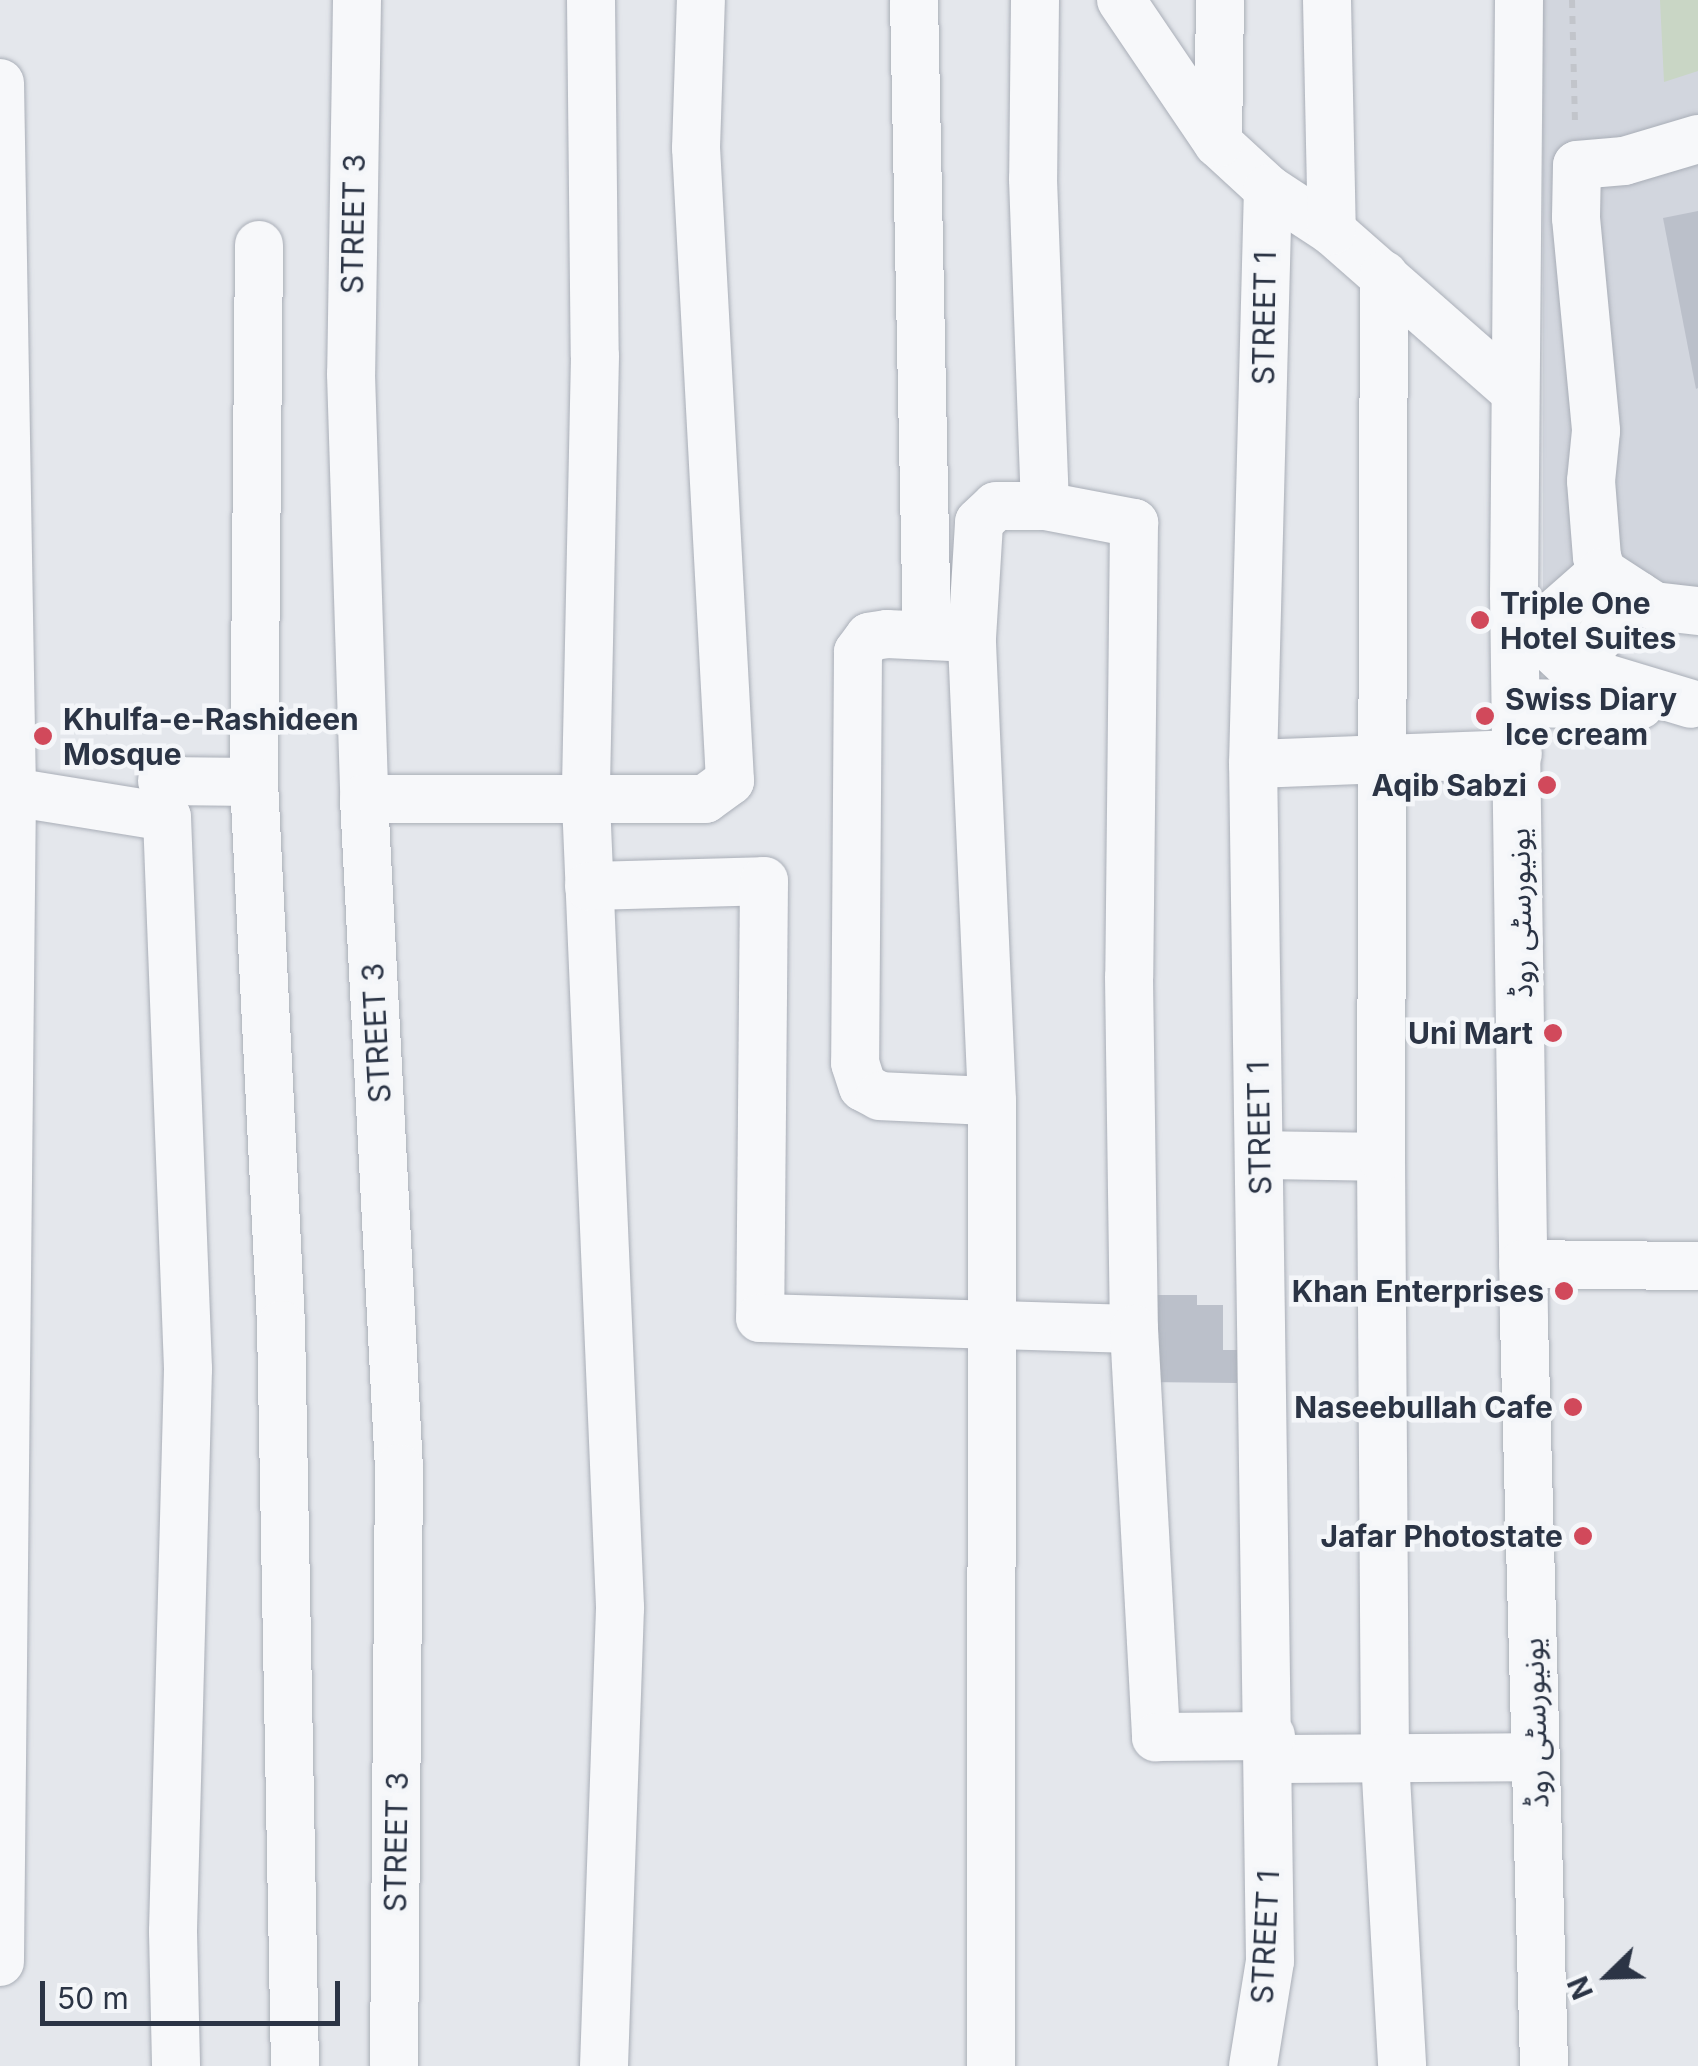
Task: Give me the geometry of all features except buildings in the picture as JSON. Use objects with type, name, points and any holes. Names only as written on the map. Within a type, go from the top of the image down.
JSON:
[{"type":"street","name":"STREET 3","points":[[356,0],[351,374],[364,799],[399,1468],[394,2066]]},
{"type":"street","points":[[591,0],[595,356],[586,802],[620,1608],[604,2066]]},
{"type":"street","points":[[364,799],[586,802],[704,798],[730,780],[696,148],[701,0]]},
{"type":"street","points":[[914,0],[950,636],[992,1101],[991,2066]]},
{"type":"street","points":[[1034,0],[1033,179],[1045,506]]},
{"type":"street","points":[[1122,0],[1218,143],[1268,189],[1332,230],[1514,391]]},
{"type":"street","points":[[1218,143],[1220,0]]},
{"type":"street","points":[[1327,0],[1332,230]]},
{"type":"street","name":"یونیورسٹی روڈ","points":[[1519,0],[1514,391],[1525,612],[1518,702],[1523,1264],[1544,2066]]},
{"type":"street","points":[[0,84],[12,792],[0,1962]]},
{"type":"street","points":[[1698,139],[1624,162],[1578,164],[1596,430],[1591,480],[1620,583],[1654,606],[1698,611]]},
{"type":"street","name":"STREET 1","points":[[1259,2065],[1270,1961],[1271,1747],[1253,764],[1268,189]]},
{"type":"street","points":[[260,245],[254,782],[281,1325],[295,2066]]},
{"type":"street","points":[[1384,275],[1388,755],[1381,1157],[1385,1759],[1402,2066]]},
{"type":"street","points":[[950,636],[985,510],[1045,506],[1134,522],[1128,978],[1134,1330],[1156,1737],[1385,1759],[1536,1757]]},
{"type":"street","points":[[1620,583],[1525,612],[1572,668],[1695,705]]},
{"type":"street","points":[[1572,668],[1620,583]]},
{"type":"street","points":[[950,636],[869,637],[858,652],[855,1064],[863,1087],[880,1096],[992,1101]]},
{"type":"street","points":[[1518,702],[1695,705]]},
{"type":"street","points":[[1253,764],[1388,755],[1518,754]]},
{"type":"street","points":[[162,781],[254,782]]},
{"type":"street","points":[[12,792],[167,817],[188,1369],[173,1932],[176,2066]]},
{"type":"street","points":[[588,886],[764,881],[760,1318],[991,1321],[1134,1330]]},
{"type":"street","points":[[1260,1155],[1381,1157]]},
{"type":"street","points":[[1523,1264],[1698,1266]]},
{"type":"path","points":[[1572,0],[1578,164]]},
{"type":"shaded area","points":[[1543,0],[1698,0],[1698,605],[1543,605]]},
{"type":"green space","points":[[1660,0],[1698,0],[1698,71],[1664,82]]},
{"type":"place","name":"Triple One Hotel Suites","points":[[1480,620]]},
{"type":"place","name":"Swiss Diary Ice cream","points":[[1485,716]]},
{"type":"place","name":"Khulfa-e-Rashideen Mosque","points":[[43,736]]},
{"type":"place","name":"Aqib Sabzi","points":[[1547,785]]},
{"type":"place","name":"Uni Mart","points":[[1553,1033]]},
{"type":"place","name":"Khan Enterprises","points":[[1564,1291]]},
{"type":"place","name":"Naseebullah Cafe","points":[[1573,1407]]},
{"type":"place","name":"Jafar Photostate","points":[[1583,1536]]}]
